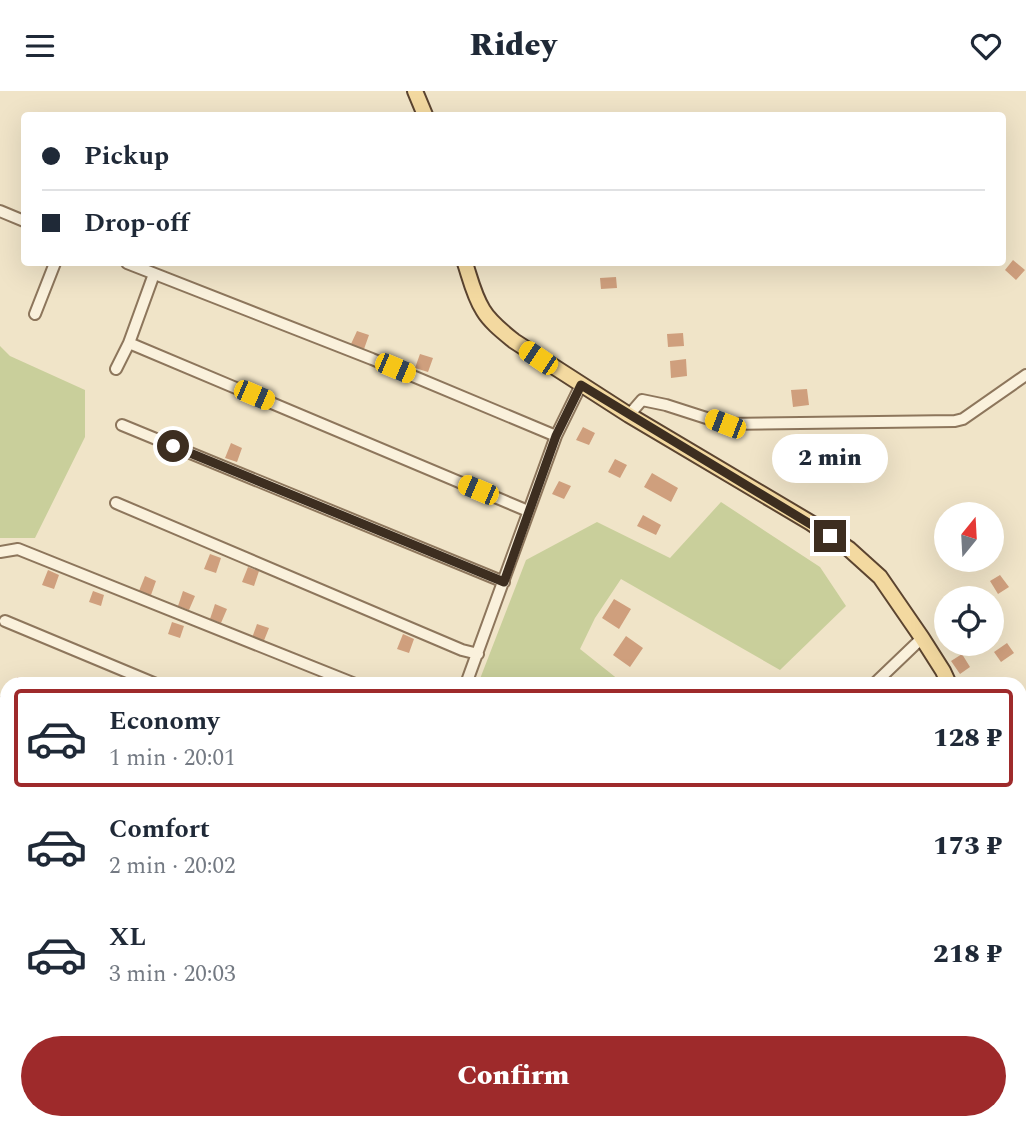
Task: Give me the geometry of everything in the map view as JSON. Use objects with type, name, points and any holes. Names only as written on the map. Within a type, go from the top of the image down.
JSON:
[{"type":"main road","points":[[415,91],[424,112]]},
{"type":"main road","points":[[466,266],[483,311],[514,341],[628,415],[811,523],[849,549],[880,577],[946,677]]},
{"type":"street","points":[[0,211],[21,220]]},
{"type":"street","points":[[35,314],[54,266]]},
{"type":"street","points":[[134,266],[372,359],[556,436]]},
{"type":"street","points":[[116,369],[154,274]]},
{"type":"street","points":[[128,343],[528,511]]},
{"type":"street","points":[[628,415],[642,400],[725,424],[955,421],[963,419],[1026,375]]},
{"type":"street","points":[[469,677],[556,436],[581,385]]},
{"type":"street","points":[[122,425],[504,582]]},
{"type":"street","points":[[116,503],[462,650],[478,654]]},
{"type":"street","points":[[0,552],[18,549],[338,677]]},
{"type":"street","points":[[5,621],[139,677]]},
{"type":"street","points":[[881,677],[922,638]]},
{"type":"green space","points":[[0,346],[10,356],[85,390],[85,437],[35,538],[0,538]]},
{"type":"green space","points":[[721,502],[820,567],[846,606],[780,670],[621,579],[595,618],[580,649],[615,677],[481,677],[526,560],[597,522],[670,558]]},
{"type":"building","points":[[1013,260],[1025,270],[1016,280],[1005,270]]},
{"type":"building","points":[[616,277],[617,288],[601,289],[600,278]]},
{"type":"building","points":[[357,331],[369,335],[364,349],[351,344]]},
{"type":"building","points":[[683,333],[684,346],[668,347],[667,334]]},
{"type":"building","points":[[420,354],[433,358],[428,372],[415,368]]},
{"type":"building","points":[[686,359],[687,376],[671,378],[670,361]]},
{"type":"building","points":[[807,389],[809,405],[793,407],[791,390]]},
{"type":"building","points":[[583,427],[595,433],[589,445],[576,440]]},
{"type":"building","points":[[231,443],[242,448],[237,462],[225,458]]},
{"type":"building","points":[[615,459],[627,465],[620,478],[608,472]]},
{"type":"building","points":[[652,473],[678,488],[671,502],[644,487]]},
{"type":"building","points":[[559,481],[571,486],[564,499],[552,494]]},
{"type":"building","points":[[643,515],[661,525],[656,535],[637,526]]},
{"type":"building","points":[[210,554],[221,558],[216,573],[204,569]]},
{"type":"building","points":[[248,567],[259,571],[254,586],[242,582]]},
{"type":"building","points":[[48,570],[59,575],[54,589],[42,585]]},
{"type":"building","points":[[1000,575],[1009,587],[1004,590],[1004,586],[993,586],[990,581]]},
{"type":"building","points":[[145,576],[156,581],[151,595],[139,591]]},
{"type":"building","points":[[93,591],[104,595],[101,606],[89,602]]},
{"type":"building","points":[[183,591],[195,596],[189,610],[178,606]]},
{"type":"building","points":[[614,599],[631,609],[619,629],[602,618]]},
{"type":"building","points":[[215,604],[227,609],[221,623],[210,619]]},
{"type":"building","points":[[172,622],[184,626],[180,638],[168,634]]},
{"type":"building","points":[[257,624],[269,628],[263,643],[252,638]]},
{"type":"building","points":[[403,634],[414,639],[409,653],[397,649]]},
{"type":"building","points":[[626,636],[643,648],[630,667],[613,655]]},
{"type":"building","points":[[1007,643],[1014,653],[1001,662],[997,656],[1004,656],[1004,645]]},
{"type":"building","points":[[963,656],[970,667],[960,674],[951,661]]},
{"type":"route","points":[[173,446],[504,582],[556,436],[581,385],[830,536]]}]
